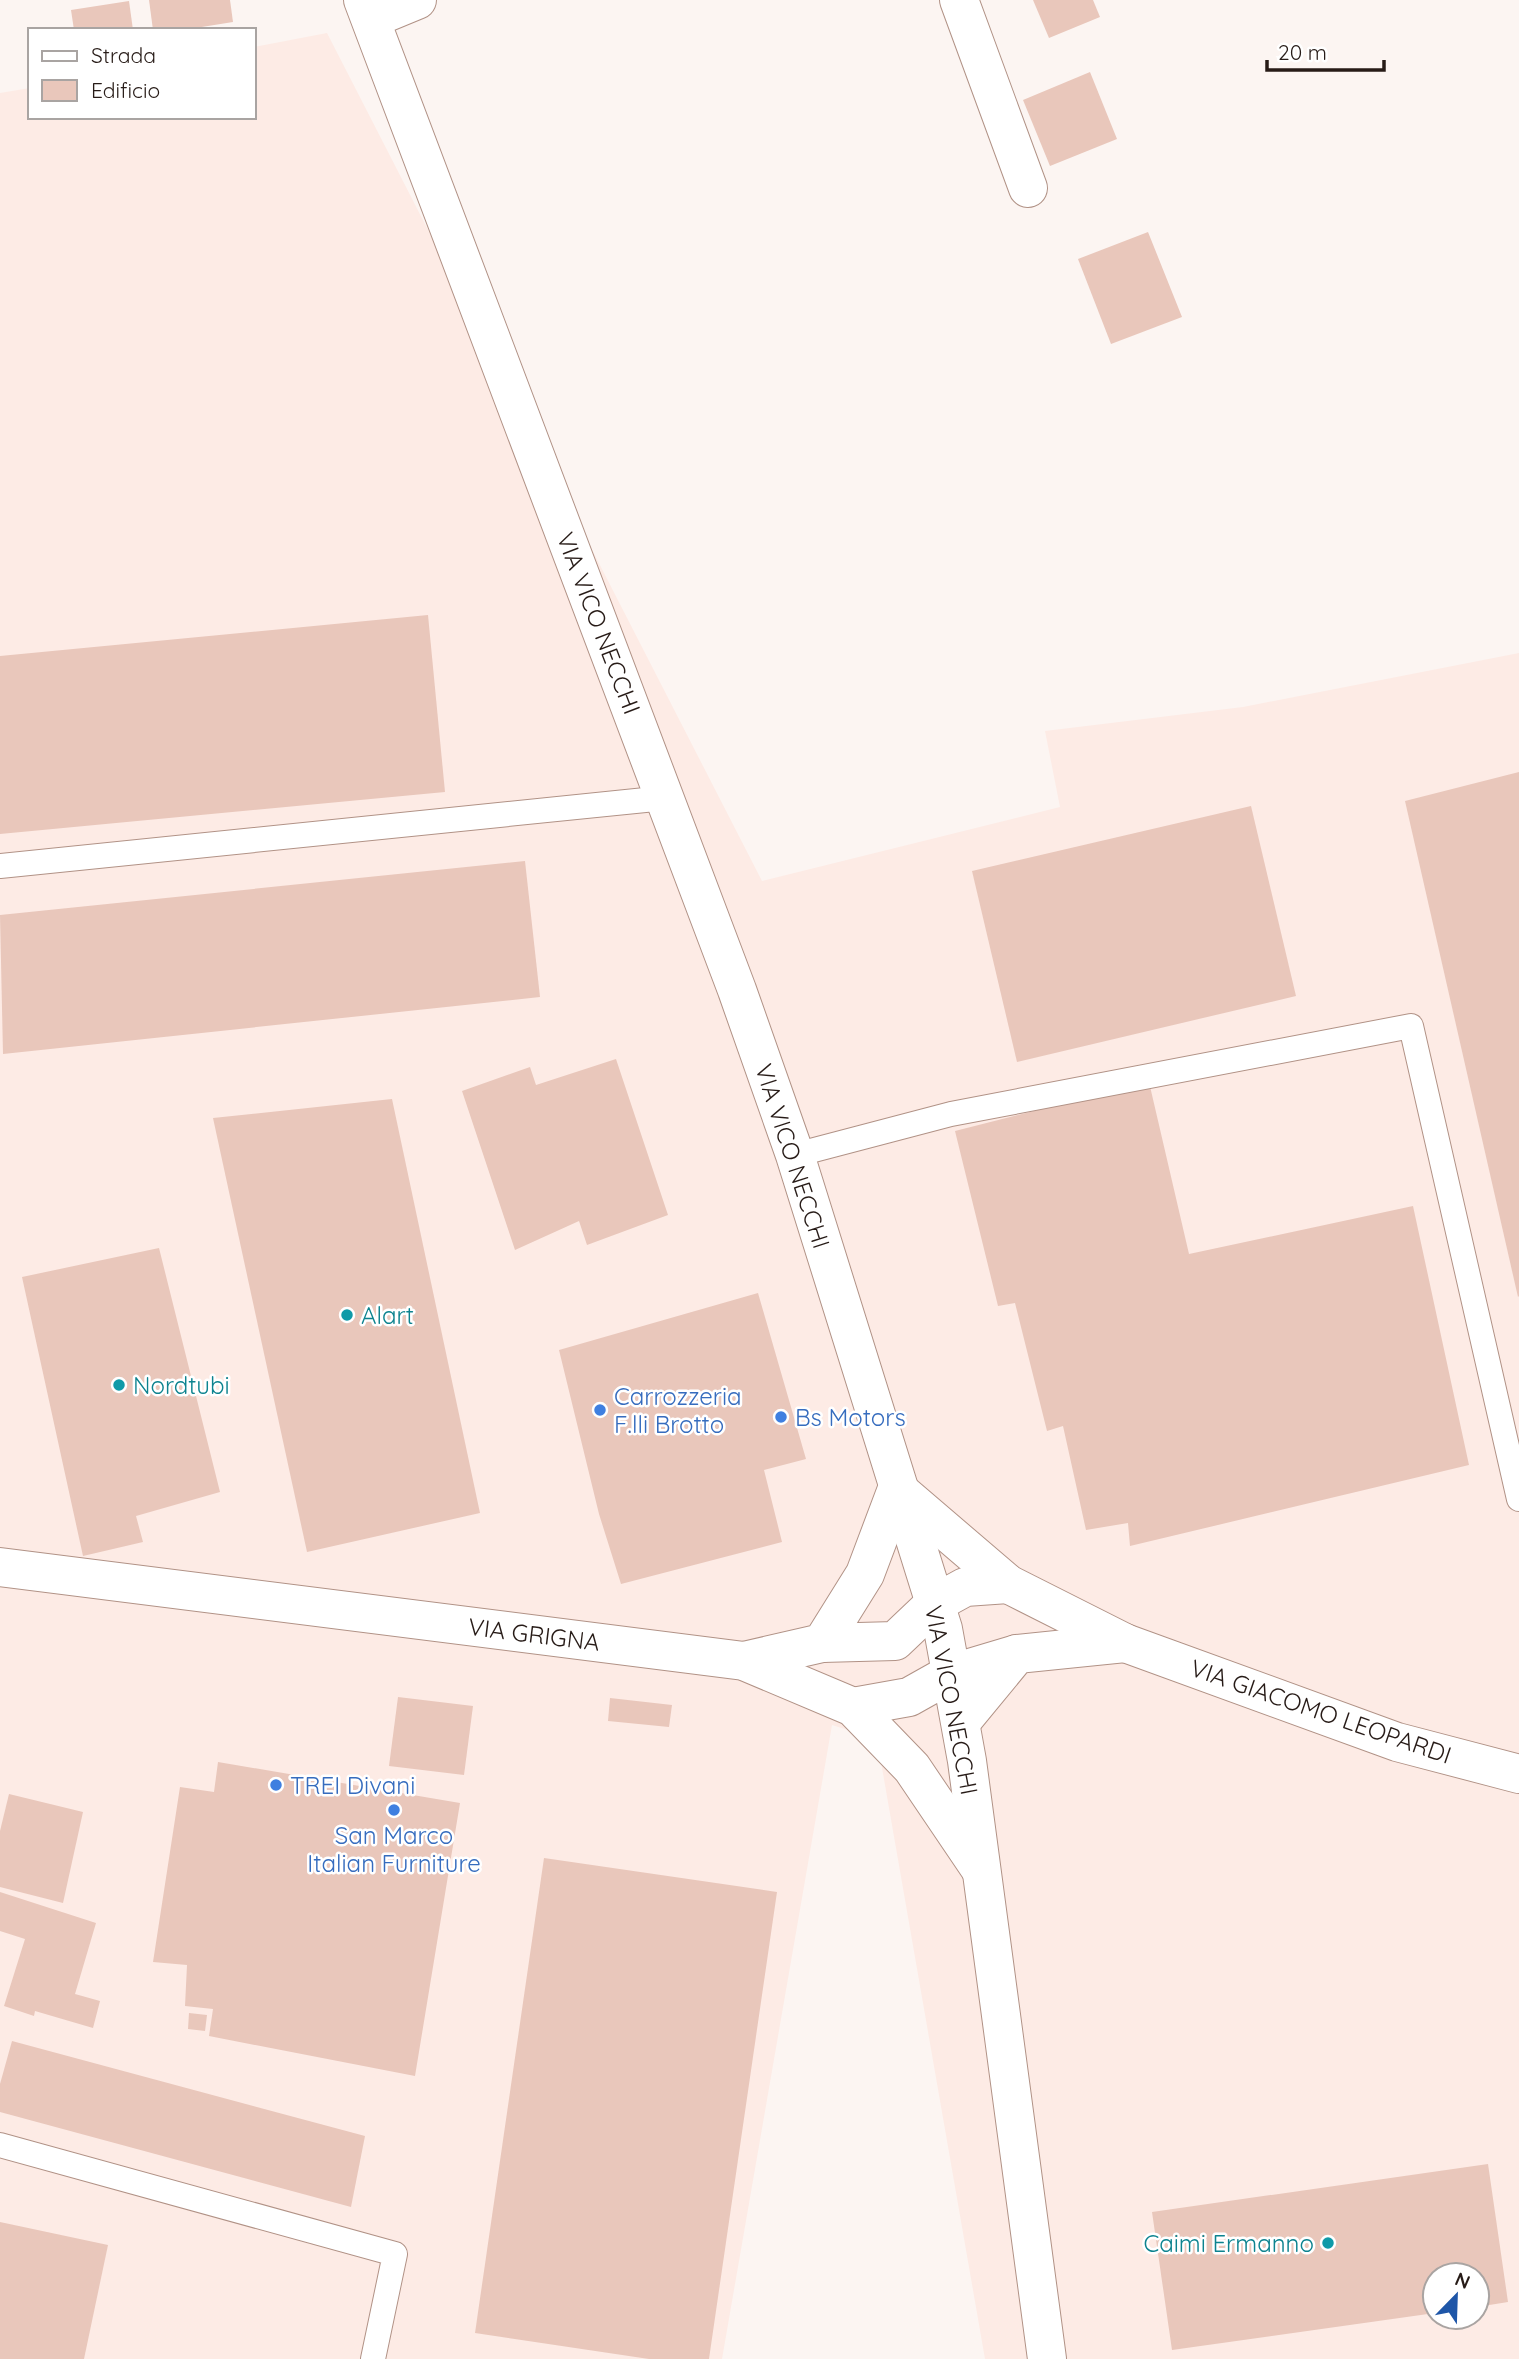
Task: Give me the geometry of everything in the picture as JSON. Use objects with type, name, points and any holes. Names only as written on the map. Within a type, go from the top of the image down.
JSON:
[{"type":"street","points":[[367,9],[417,0]]},
{"type":"street","points":[[959,0],[1028,188]]},
{"type":"street","name":"VIA VICO NECCHI","points":[[367,9],[665,799],[795,1155],[897,1489],[943,1629],[961,1722],[1047,2359]]},
{"type":"street","points":[[822,1643],[865,1574],[897,1489]]},
{"type":"street","name":"VIA GIACOMO LEOPARDI","points":[[897,1489],[1008,1584],[1125,1643],[1397,1742],[1519,1774]]},
{"type":"street","name":"VIA GRIGNA","points":[[0,1567],[744,1661],[853,1707],[912,1768],[981,1870]]},
{"type":"street","points":[[895,1641],[934,1604],[965,1587],[1008,1584]]},
{"type":"street","points":[[744,1661],[822,1643],[895,1641],[950,1675]]},
{"type":"street","points":[[853,1707],[909,1697],[950,1675],[1017,1654],[1125,1643]]},
{"type":"street","points":[[961,1722],[1017,1654]]},
{"type":"lane","points":[[0,866],[665,799]]},
{"type":"lane","points":[[795,1155],[951,1114],[1411,1026],[1519,1499]]},
{"type":"lane","points":[[0,2145],[395,2254],[373,2359]]},
{"type":"shaded area","points":[[327,33],[762,881],[1060,807],[1045,731],[1243,707],[1519,653],[1519,2359],[985,2359],[877,1739],[832,1725],[722,2359],[0,2359],[0,93],[28,88],[28,119],[256,119],[256,47]]},
{"type":"building","points":[[149,0],[230,0],[233,22],[196,28],[153,28]]},
{"type":"building","points":[[1033,0],[1093,0],[1100,17],[1049,38]]},
{"type":"building","points":[[129,1],[133,28],[74,28],[71,10]]},
{"type":"building","points":[[1090,72],[1117,139],[1050,166],[1023,100]]},
{"type":"building","points":[[1148,232],[1182,317],[1111,344],[1078,259]]},
{"type":"building","points":[[428,615],[445,792],[0,834],[0,656]]},
{"type":"building","points":[[1519,772],[1519,1296],[1518,1297],[1405,801]]},
{"type":"building","points":[[1251,806],[1296,996],[1017,1062],[972,871]]},
{"type":"building","points":[[525,861],[540,997],[3,1054],[0,915]]},
{"type":"building","points":[[616,1059],[668,1215],[587,1245],[579,1221],[515,1250],[462,1091],[530,1067],[536,1085]]},
{"type":"building","points":[[1149,1082],[1189,1254],[1413,1206],[1469,1465],[1130,1546],[1128,1523],[1086,1530],[1063,1426],[1047,1431],[1015,1303],[998,1306],[955,1131]]},
{"type":"building","name":"Alart","points":[[392,1099],[480,1513],[307,1552],[213,1118]]},
{"type":"building","name":"Nordtubi","points":[[159,1248],[220,1492],[136,1516],[143,1542],[83,1556],[22,1277]]},
{"type":"building","points":[[758,1293],[806,1459],[764,1470],[782,1542],[621,1584],[599,1514],[559,1350]]},
{"type":"building","points":[[398,1697],[473,1706],[464,1775],[389,1766]]},
{"type":"building","points":[[610,1698],[672,1705],[669,1727],[608,1721]]},
{"type":"building","points":[[218,1762],[460,1803],[415,2076],[209,2036],[213,2009],[185,2006],[187,1965],[153,1962],[180,1787],[214,1792]]},
{"type":"building","points":[[9,1794],[83,1812],[63,1903],[0,1887],[0,1831]]},
{"type":"building","points":[[544,1858],[777,1892],[709,2359],[649,2359],[475,2333]]},
{"type":"building","points":[[0,1892],[96,1923],[75,1994],[100,2001],[93,2028],[35,2011],[34,2016],[4,2006],[25,1939],[0,1931]]},
{"type":"building","points":[[189,2013],[207,2015],[205,2031],[188,2029]]},
{"type":"building","points":[[12,2041],[365,2136],[351,2207],[0,2112],[0,2084]]},
{"type":"building","name":"Caimi Ermanno","points":[[1488,2164],[1508,2302],[1491,2305],[1491,2261],[1421,2261],[1421,2315],[1172,2350],[1152,2212]]},
{"type":"building","points":[[0,2222],[108,2245],[84,2359],[0,2359]]},
{"type":"place","name":"Alart","points":[[347,1315]]},
{"type":"place","name":"Nordtubi","points":[[119,1385]]},
{"type":"place","name":"Carrozzeria F.lli Brotto","points":[[600,1410]]},
{"type":"place","name":"Bs Motors","points":[[781,1417]]},
{"type":"place","name":"TREI Divani","points":[[276,1785]]},
{"type":"place","name":"San Marco Italian Furniture","points":[[394,1810]]},
{"type":"place","name":"Caimi Ermanno","points":[[1328,2243]]}]
